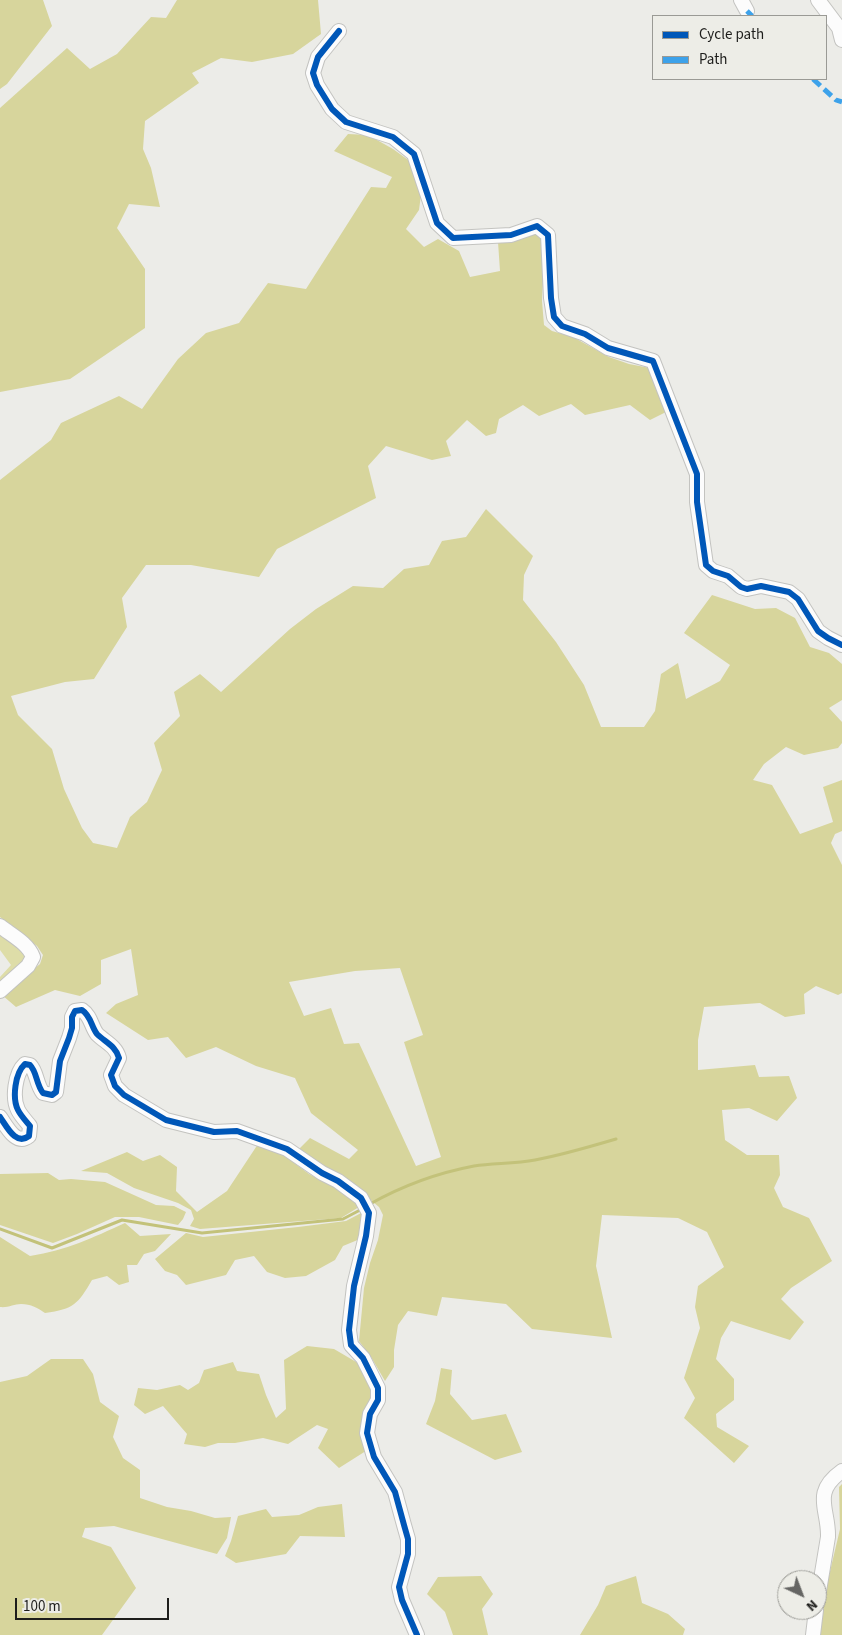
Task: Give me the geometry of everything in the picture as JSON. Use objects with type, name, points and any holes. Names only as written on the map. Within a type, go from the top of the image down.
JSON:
[{"type":"street","points":[[818,0],[839,28],[842,40]]},
{"type":"street","points":[[339,31],[318,57],[313,73],[332,109],[346,122],[393,137],[414,154],[437,223],[453,238],[510,235],[537,226],[548,235],[554,317],[562,326],[585,334],[608,348],[653,361],[697,474],[697,502],[706,565],[713,571],[728,576],[741,587],[747,589],[761,586],[789,592],[798,599],[818,630],[842,646]]},
{"type":"street","points":[[0,926],[26,946],[31,951],[33,957],[28,966],[0,991]]},
{"type":"street","points":[[0,1117],[15,1138],[20,1139],[29,1136],[30,1126],[22,1117],[16,1104],[16,1083],[20,1071],[26,1064],[30,1065],[34,1068],[39,1088],[43,1093],[48,1096],[56,1092],[60,1061],[72,1028],[72,1017],[75,1011],[82,1010],[90,1018],[96,1033],[118,1053],[119,1058],[111,1075],[115,1086],[124,1095],[166,1120],[214,1132],[237,1131],[287,1150],[322,1174],[338,1181],[361,1198],[370,1213],[354,1286],[349,1330],[351,1344],[363,1358],[378,1388],[378,1400],[370,1414],[367,1433],[374,1457],[395,1492],[408,1539],[408,1554],[399,1588],[417,1635]]},
{"type":"street","points":[[823,1570],[828,1526],[822,1502],[825,1489],[831,1480],[842,1471]]},
{"type":"street","points":[[813,1635],[815,1620]]},
{"type":"green space","points":[[0,933],[22,949],[29,959],[0,984],[0,977],[11,965],[0,950]]},
{"type":"shaded area","points":[[0,0],[43,0],[52,26],[7,84],[0,89]]},
{"type":"shaded area","points":[[177,0],[318,0],[321,34],[293,54],[252,62],[221,58],[192,73],[199,83],[145,121],[143,149],[151,168],[160,207],[129,204],[117,228],[145,269],[145,328],[70,379],[0,392],[0,108],[67,48],[90,69],[117,54],[151,17],[166,18]]},
{"type":"shaded area","points":[[348,134],[368,135],[411,162],[421,195],[419,210],[406,229],[424,247],[438,239],[459,251],[470,277],[500,271],[498,242],[535,232],[545,238],[542,301],[544,325],[552,331],[573,337],[609,357],[629,364],[650,368],[666,412],[650,420],[630,405],[585,415],[571,404],[539,416],[523,405],[499,419],[496,433],[486,436],[467,420],[446,441],[451,456],[432,460],[386,446],[368,466],[376,498],[277,549],[259,577],[191,565],[146,565],[122,598],[127,627],[94,679],[65,682],[11,696],[18,715],[52,749],[64,789],[82,828],[93,843],[117,848],[130,817],[147,802],[162,770],[154,743],[180,716],[174,692],[200,674],[221,692],[290,629],[316,609],[353,586],[383,588],[404,569],[429,565],[442,541],[466,537],[486,509],[533,556],[524,575],[523,600],[556,642],[584,685],[601,727],[644,727],[655,711],[661,674],[678,663],[686,699],[720,681],[730,665],[684,633],[712,595],[755,609],[776,608],[795,618],[810,647],[829,653],[842,664],[842,700],[829,708],[842,722],[842,743],[838,748],[804,755],[786,747],[764,764],[753,780],[772,785],[800,834],[833,822],[823,787],[842,780],[842,831],[835,834],[831,843],[842,865],[842,993],[838,995],[816,986],[804,994],[805,1014],[785,1017],[760,1003],[704,1007],[698,1040],[698,1070],[755,1065],[759,1077],[789,1076],[797,1098],[777,1121],[749,1108],[722,1110],[725,1140],[747,1155],[779,1155],[780,1175],[774,1188],[783,1207],[809,1218],[832,1261],[791,1288],[781,1299],[804,1322],[790,1340],[731,1321],[721,1338],[716,1359],[734,1379],[734,1400],[716,1414],[717,1427],[749,1446],[734,1463],[684,1418],[695,1398],[684,1378],[700,1328],[695,1307],[698,1286],[724,1267],[707,1232],[678,1218],[602,1215],[596,1266],[612,1338],[532,1329],[506,1304],[442,1297],[437,1316],[408,1311],[398,1325],[394,1350],[394,1367],[385,1381],[359,1341],[364,1288],[383,1215],[379,1207],[355,1187],[298,1150],[310,1138],[349,1159],[358,1150],[311,1113],[295,1078],[256,1066],[216,1047],[186,1058],[168,1037],[148,1040],[106,1013],[116,1004],[138,995],[131,949],[101,960],[101,984],[80,996],[55,990],[16,1007],[2,995],[40,964],[43,955],[37,946],[0,917],[0,480],[51,440],[61,423],[119,396],[142,409],[178,359],[206,333],[239,323],[268,283],[306,289],[371,187],[386,188],[392,177],[334,151]],"holes":[[[400,968],[423,1035],[404,1042],[441,1157],[416,1166],[359,1043],[344,1044],[331,1008],[304,1016],[289,982],[355,971]]]},
{"type":"shaded area","points":[[258,1144],[281,1153],[309,1174],[355,1198],[359,1207],[341,1218],[200,1229],[190,1226],[194,1219],[191,1210],[178,1203],[134,1188],[107,1173],[81,1171],[127,1152],[143,1161],[160,1155],[177,1167],[176,1191],[197,1212],[227,1191]]},
{"type":"shaded area","points":[[48,1173],[59,1180],[71,1179],[105,1182],[156,1205],[174,1206],[186,1212],[178,1225],[139,1217],[115,1217],[53,1243],[0,1225],[0,1174]]},
{"type":"shaded area","points":[[363,1212],[360,1239],[343,1246],[335,1260],[306,1276],[285,1278],[267,1272],[254,1256],[235,1260],[226,1275],[186,1285],[177,1275],[165,1271],[155,1259],[186,1233],[203,1237],[298,1227],[346,1221]]},
{"type":"shaded area","points":[[125,1223],[140,1236],[171,1234],[155,1251],[144,1254],[137,1265],[127,1265],[129,1282],[119,1285],[107,1276],[92,1280],[79,1300],[63,1310],[45,1313],[25,1304],[0,1307],[0,1237],[30,1256],[68,1247]]},
{"type":"shaded area","points":[[307,1346],[334,1349],[363,1366],[373,1382],[369,1449],[339,1468],[318,1448],[328,1429],[317,1425],[288,1444],[263,1438],[235,1443],[218,1443],[205,1447],[184,1444],[187,1434],[163,1406],[145,1414],[134,1405],[138,1388],[157,1390],[180,1385],[188,1390],[199,1383],[204,1370],[233,1362],[237,1371],[259,1374],[276,1418],[286,1409],[284,1360]]},
{"type":"shaded area","points":[[51,1359],[83,1359],[93,1374],[100,1402],[119,1416],[113,1437],[123,1458],[140,1470],[140,1498],[167,1507],[215,1518],[231,1517],[227,1538],[217,1554],[114,1526],[85,1528],[82,1537],[111,1547],[136,1588],[102,1635],[0,1635],[0,1382],[27,1376]]},
{"type":"shaded area","points":[[441,1368],[452,1370],[450,1394],[472,1420],[506,1414],[522,1452],[495,1460],[426,1424],[435,1401]]},
{"type":"shaded area","points":[[842,1484],[842,1635],[818,1635],[820,1620],[827,1620],[827,1584],[840,1529],[839,1487]]},
{"type":"shaded area","points":[[342,1504],[345,1537],[300,1536],[286,1554],[236,1563],[225,1556],[238,1516],[266,1509],[272,1517],[299,1515],[318,1507]]},
{"type":"shaded area","points":[[481,1576],[493,1594],[482,1609],[488,1635],[453,1635],[445,1612],[427,1594],[438,1577]]},
{"type":"shaded area","points":[[636,1576],[642,1603],[668,1614],[685,1629],[683,1635],[580,1635],[598,1605],[606,1586]]},
{"type":"waterway","points":[[370,1204],[407,1186],[447,1172],[474,1166],[535,1160],[616,1139]]},
{"type":"waterway","points":[[0,1229],[52,1248],[122,1220],[202,1233],[343,1219],[362,1209]]},
{"type":"marked path","points":[[747,11],[751,15]]},
{"type":"marked path","points":[[814,80],[836,100],[842,102]]},
{"type":"cycle path","points":[[339,31],[318,57],[313,73],[317,85],[332,109],[346,122],[393,137],[414,154],[437,223],[453,238],[511,235],[537,226],[548,235],[551,298],[554,317],[562,326],[585,334],[608,348],[653,361],[697,474],[697,502],[706,565],[713,571],[728,576],[741,587],[747,589],[761,586],[789,592],[798,599],[818,631],[842,645]]},
{"type":"cycle path","points":[[0,1117],[16,1137],[20,1139],[29,1136],[30,1126],[19,1112],[15,1099],[15,1086],[19,1073],[25,1064],[30,1065],[43,1093],[52,1095],[56,1092],[60,1061],[72,1028],[72,1017],[75,1011],[82,1010],[87,1015],[97,1034],[113,1047],[118,1054],[119,1058],[111,1075],[115,1086],[124,1095],[166,1120],[214,1132],[237,1131],[287,1149],[361,1198],[369,1213],[366,1236],[354,1286],[349,1330],[351,1345],[363,1358],[378,1388],[378,1400],[370,1414],[367,1433],[374,1457],[395,1492],[408,1539],[408,1554],[399,1587],[402,1600],[417,1635]]}]
